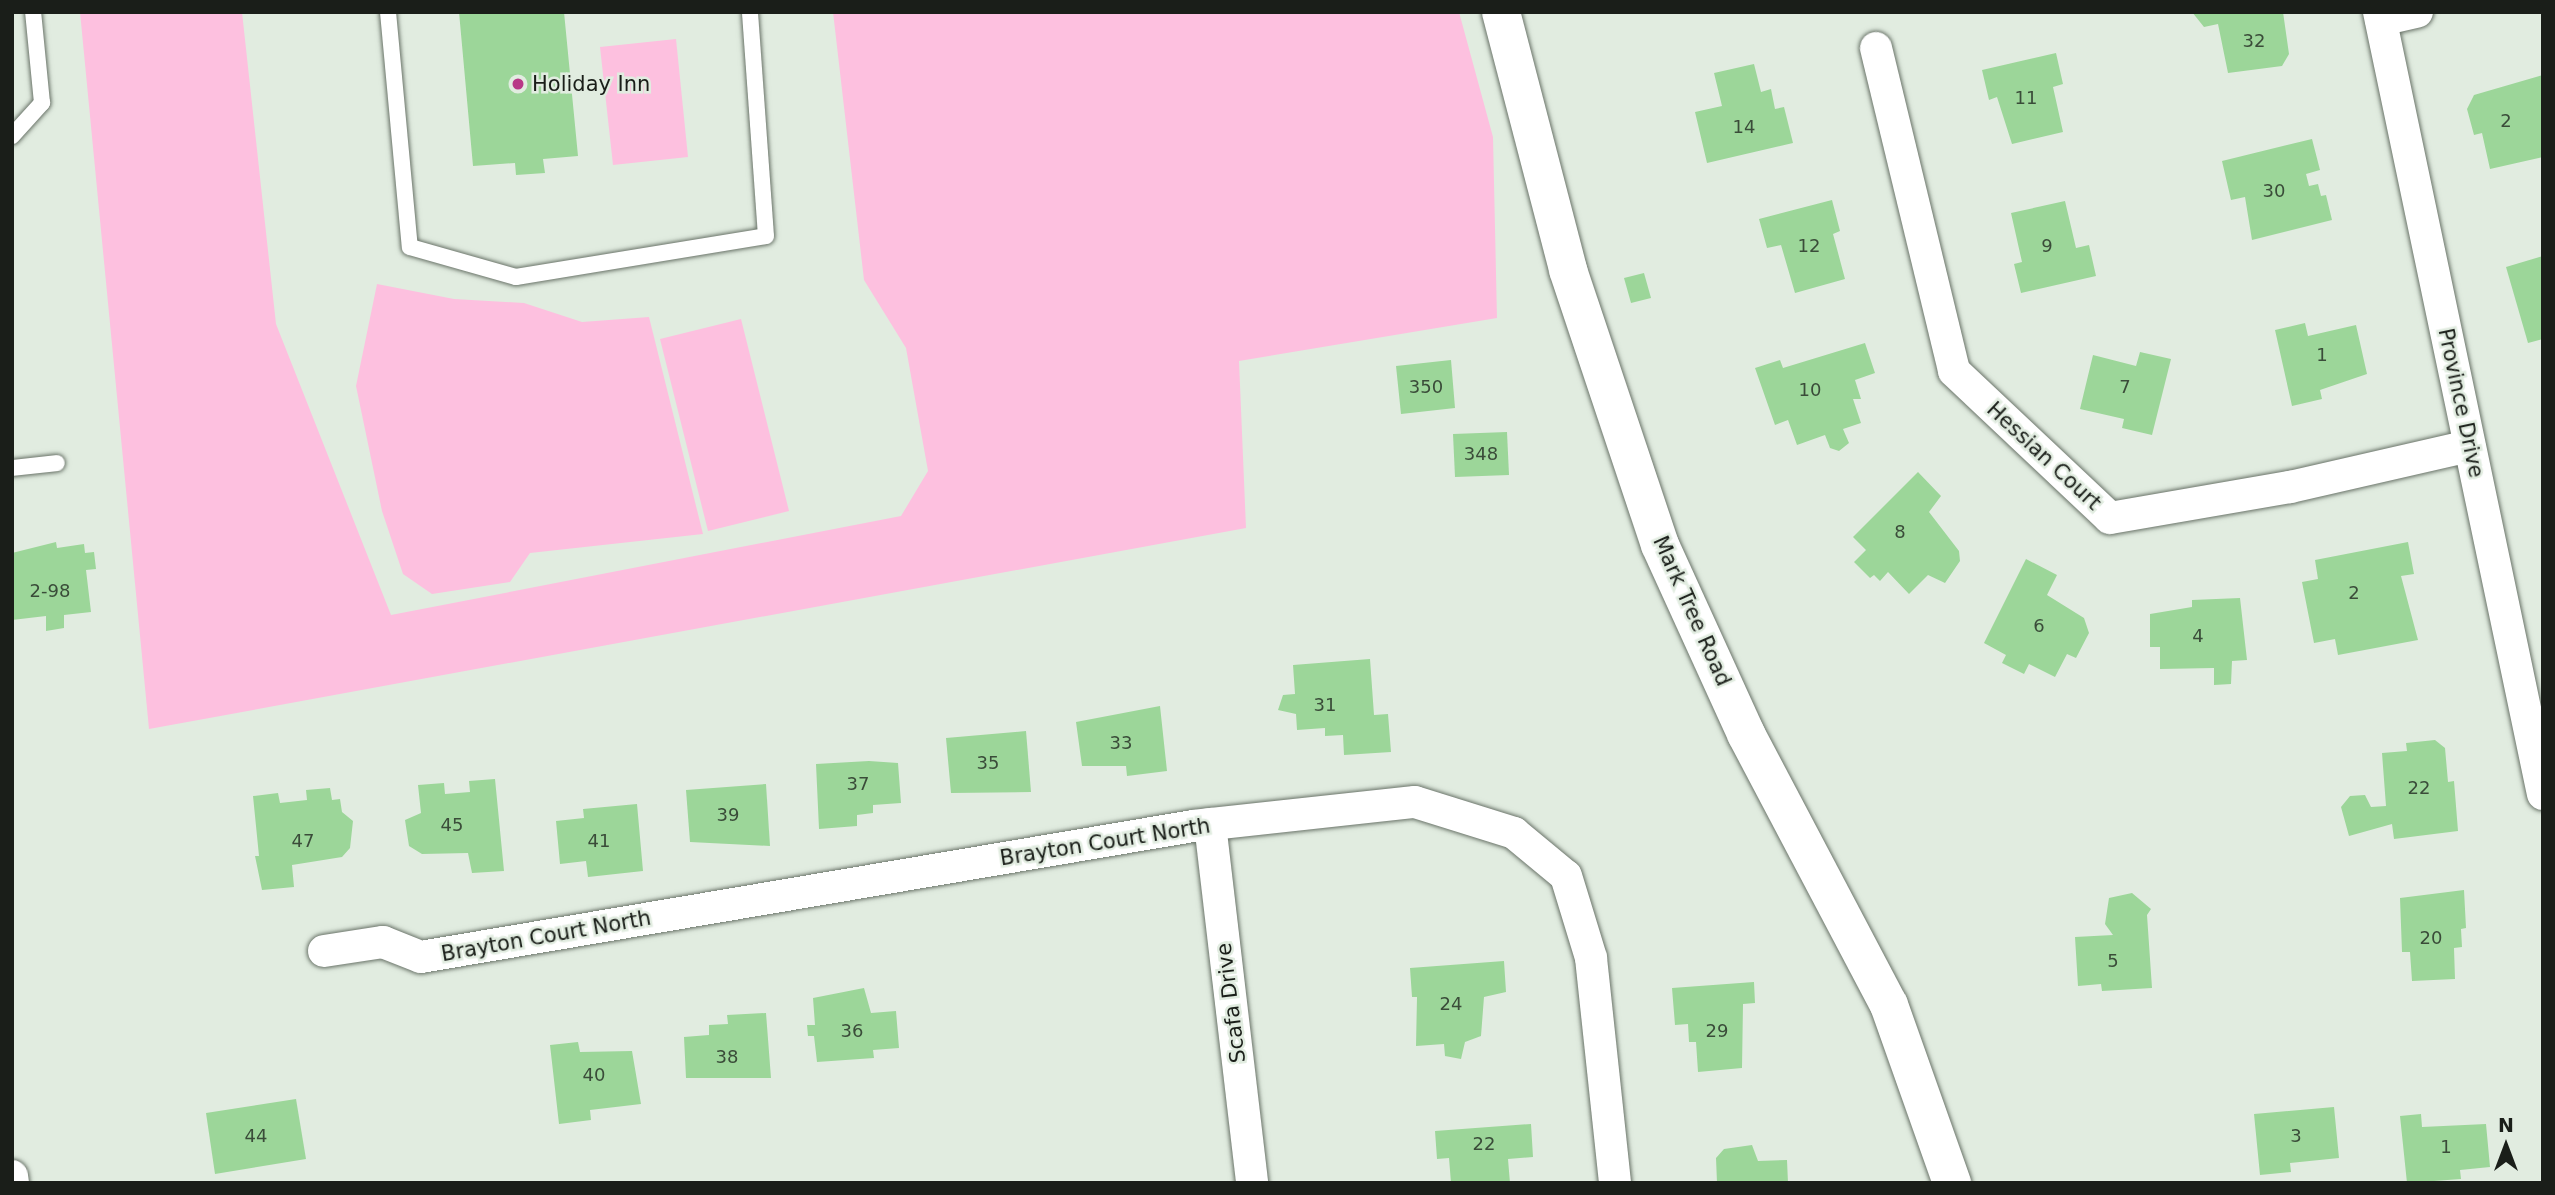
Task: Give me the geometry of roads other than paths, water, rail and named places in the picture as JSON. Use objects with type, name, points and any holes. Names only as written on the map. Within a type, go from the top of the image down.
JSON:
[{"type":"main road","name":"Mark Tree Road","points":[[1501,12],[1568,270],[1660,545],[1746,734],[1889,1005],[1952,1183]]},
{"type":"street","points":[[2380,16],[2417,12]]},
{"type":"street","name":"Province Drive","points":[[2380,16],[2543,794]]},
{"type":"street","name":"Hessian Court","points":[[1876,48],[1954,371],[2110,518],[2290,487],[2469,446]]},
{"type":"street","name":"Brayton Court North","points":[[324,951],[383,942],[421,957],[1210,824],[1415,802],[1514,833],[1566,876],[1591,958],[1615,1183]]},
{"type":"street","name":"Scafa Drive","points":[[1210,824],[1252,1183]]},
{"type":"street","points":[[12,1176],[13,1183]]},
{"type":"lane","points":[[12,136],[42,103],[33,12]]},
{"type":"lane","points":[[388,12],[410,247],[516,278],[766,236],[750,12]]},
{"type":"lane","points":[[12,468],[57,463]]},
{"type":"place","name":"Holiday Inn","points":[[518,84]]}]
